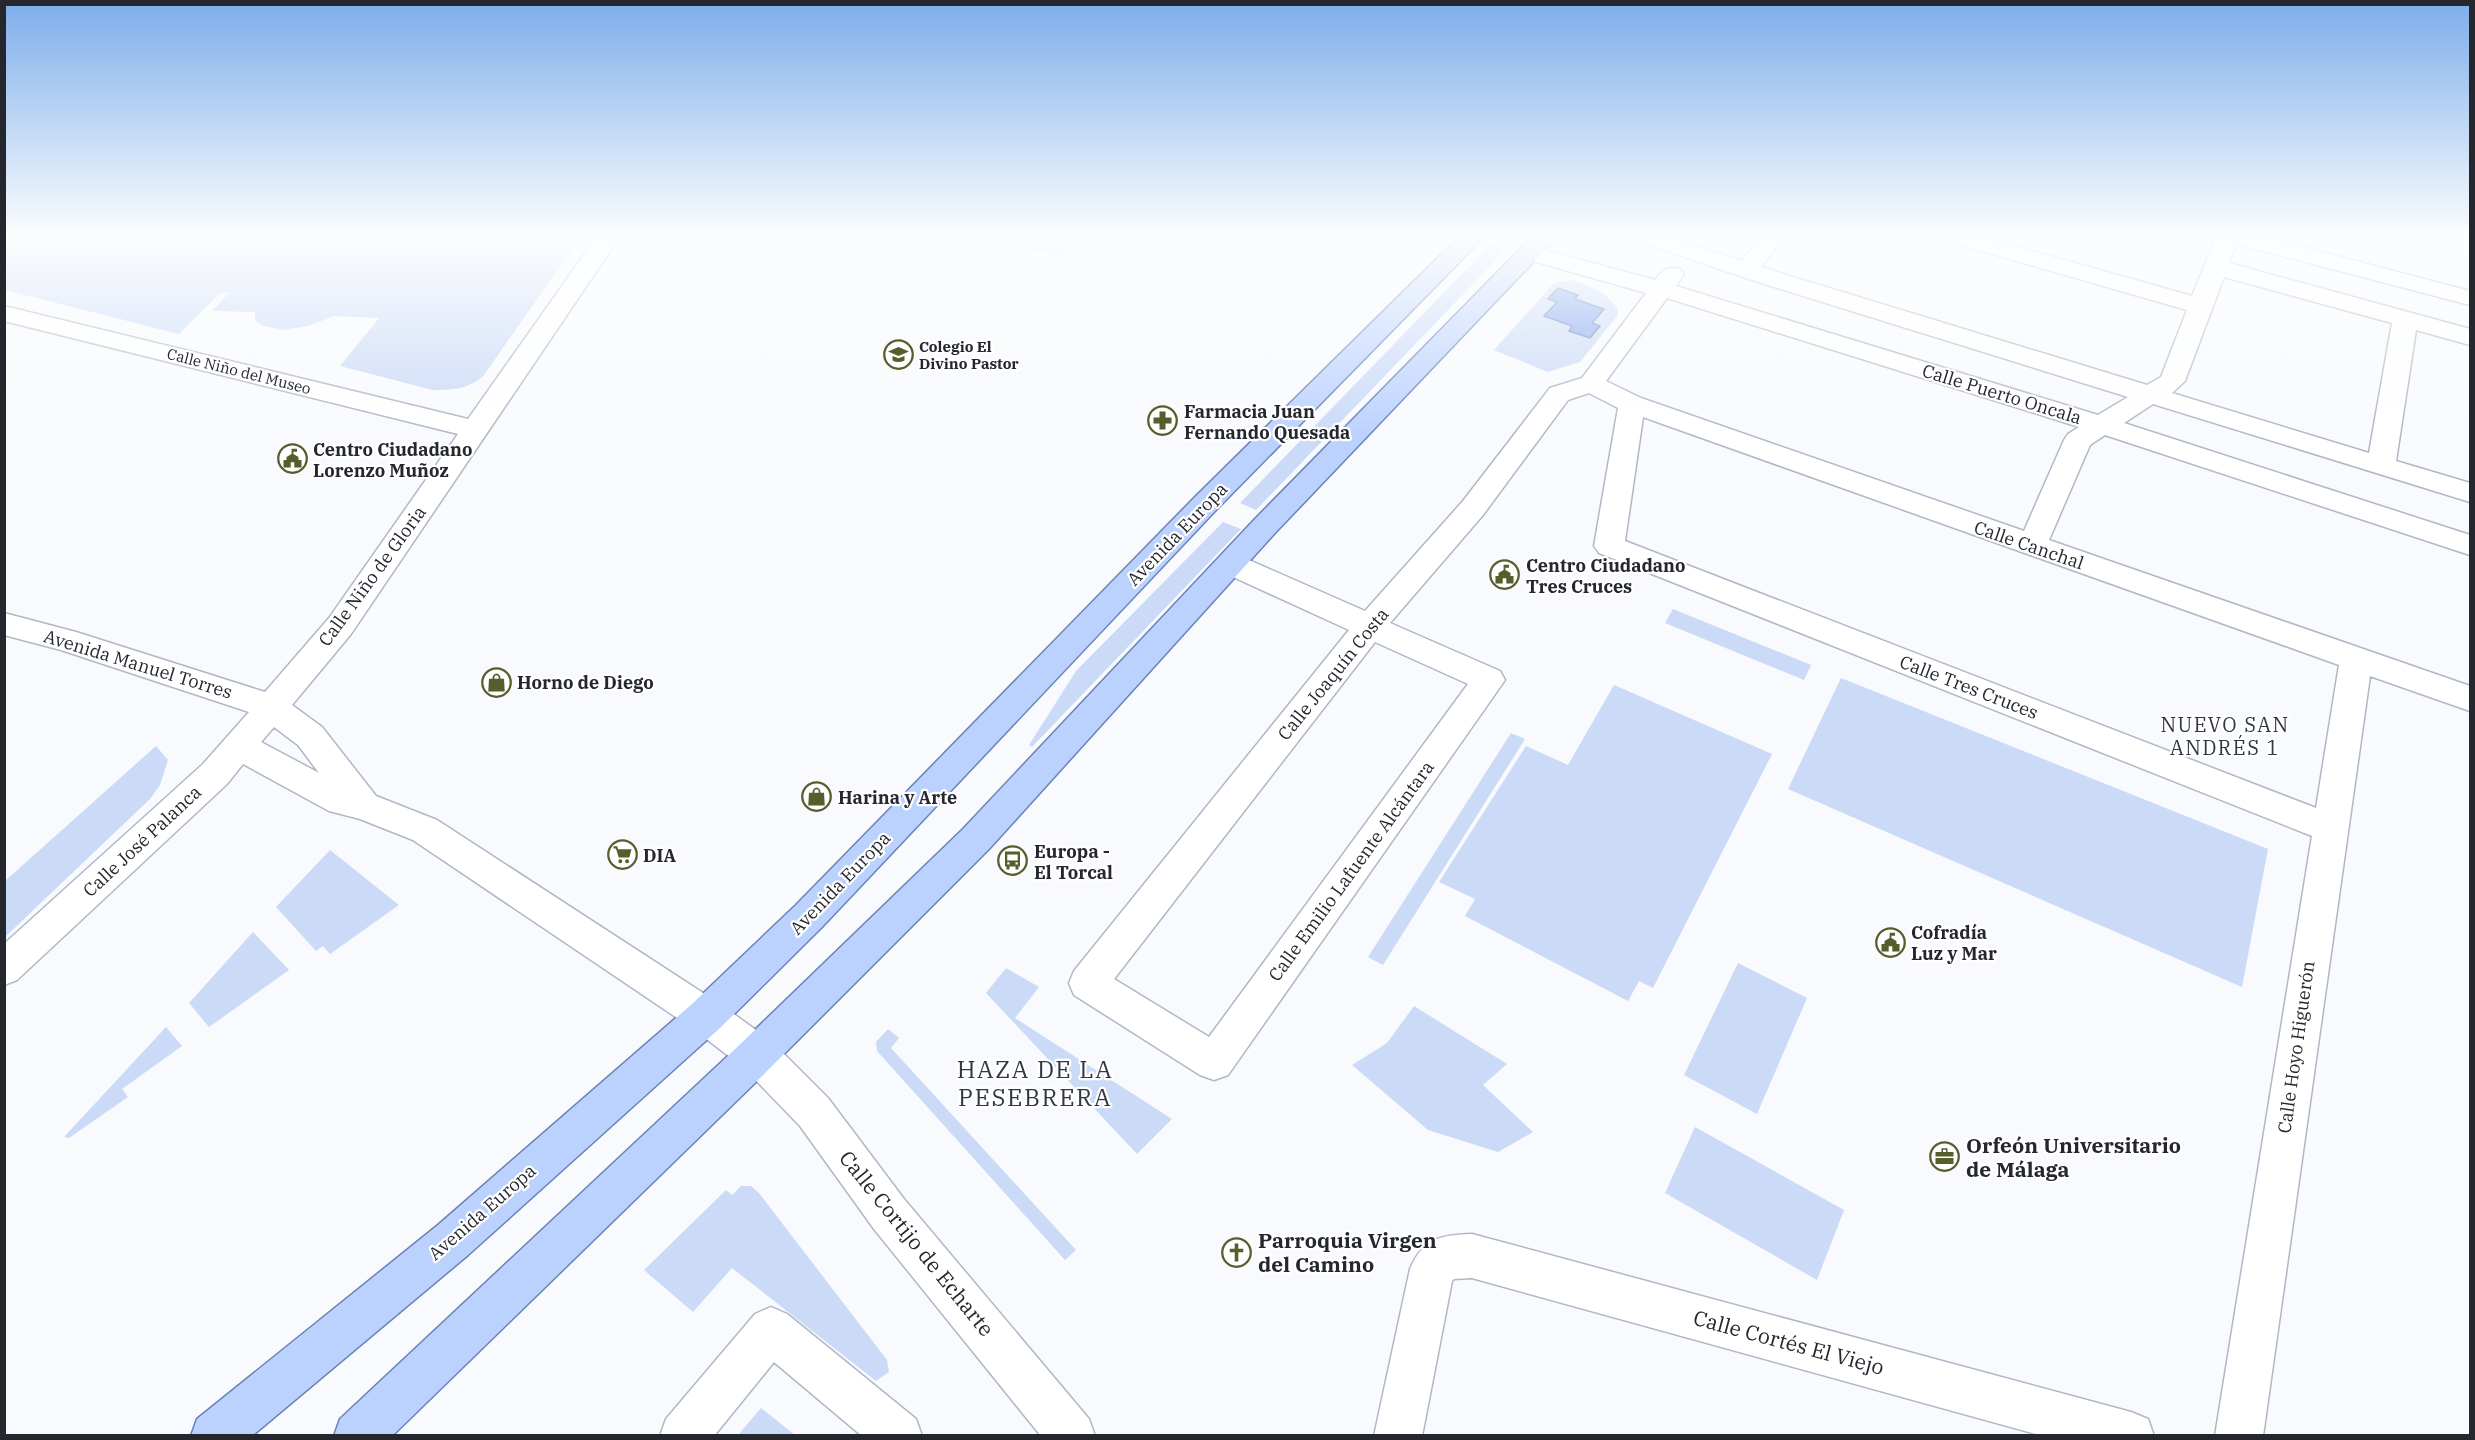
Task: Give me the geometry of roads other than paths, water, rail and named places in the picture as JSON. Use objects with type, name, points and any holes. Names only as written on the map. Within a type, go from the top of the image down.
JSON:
[{"type":"main road","name":"Avenida Europa","points":[[214,1436],[453,1240],[706,1017],[808,916],[1206,504],[1407,302]]},
{"type":"main road","points":[[357,1436],[757,1054],[976,839],[1231,564],[1483,302]]},
{"type":"street","name":"Calle Niño de Gloria","points":[[270,706],[340,626],[474,429],[564,302]]},
{"type":"street","points":[[1591,384],[1650,302]]},
{"type":"street","name":"Calle Puerto Oncala","points":[[1706,302],[2099,425],[2470,545]]},
{"type":"street","points":[[1850,302],[2470,493]]},
{"type":"street","points":[[2188,302],[2199,306]]},
{"type":"street","points":[[2032,546],[2078,440],[2172,381],[2201,302]]},
{"type":"street","points":[[2344,302],[2470,337]]},
{"type":"street","name":"Calle Niño del Museo","points":[[4,313],[474,429]]},
{"type":"street","points":[[2381,466],[2405,319]]},
{"type":"street","name":"Calle Canchal","points":[[1591,384],[1632,404],[2470,699]]},
{"type":"street","name":"Calle Joaquín Costa","points":[[1214,1062],[1088,983],[1369,627],[1473,508],[1559,394],[1591,384]]},
{"type":"street","name":"Calle Tres Cruces","points":[[1632,404],[1609,546],[2329,828]]},
{"type":"street","points":[[1231,564],[1369,627]]},
{"type":"street","name":"Avenida Manuel Torres","points":[[4,624],[65,640],[270,706]]},
{"type":"street","name":"Calle Emilio Lafuente Alcántara","points":[[1214,1062],[1489,680],[1369,627]]},
{"type":"street","name":"Calle Hoyo Higuerón","points":[[2239,1436],[2356,660]]},
{"type":"street","points":[[270,706],[310,736],[364,806]]},
{"type":"street","name":"Calle José Palanca","points":[[4,968],[215,774],[270,706]]},
{"type":"street","points":[[238,745],[341,801],[364,806],[425,830],[706,1017]]},
{"type":"street","name":"Calle Cortijo de Echarte","points":[[706,1017],[757,1054],[814,1112],[889,1214],[998,1344],[1055,1429]]},
{"type":"street","name":"Calle Cortés El Viejo","points":[[1398,1436],[1432,1269],[1446,1257],[1472,1256],[2131,1436]]},
{"type":"street","points":[[683,1436],[771,1330],[898,1436]]},
{"type":"water","points":[[1557,302],[1584,302],[1604,309],[1592,323],[1600,326],[1590,338],[1569,331],[1572,326],[1544,316]]},
{"type":"place","name":"Colegio El Divino Pastor","points":[[898,355]]},
{"type":"place","name":"Farmacia Juan Fernando Quesada","points":[[1163,421]]},
{"type":"place","name":"Centro Ciudadano Lorenzo Muñoz","points":[[292,459]]},
{"type":"place","name":"Centro Ciudadano Tres Cruces","points":[[1505,575]]},
{"type":"place","name":"Horno de Diego","points":[[496,682]]},
{"type":"place","name":"Harina y Arte","points":[[817,797]]},
{"type":"place","name":"DIA","points":[[622,855]]},
{"type":"place","name":"Europa - El Torcal","points":[[1013,861]]},
{"type":"place","name":"Cofradía Luz y Mar","points":[[1890,942]]},
{"type":"place","name":"Orfeón Universitario de Málaga","points":[[1945,1157]]},
{"type":"place","name":"Parroquia Virgen del Camino","points":[[1237,1252]]},
{"type":"district","name":"NUEVO SAN ANDRÉS 1","points":[[2225,736]]},
{"type":"district","name":"HAZA DE LA PESEBRERA","points":[[1035,1083]]}]
